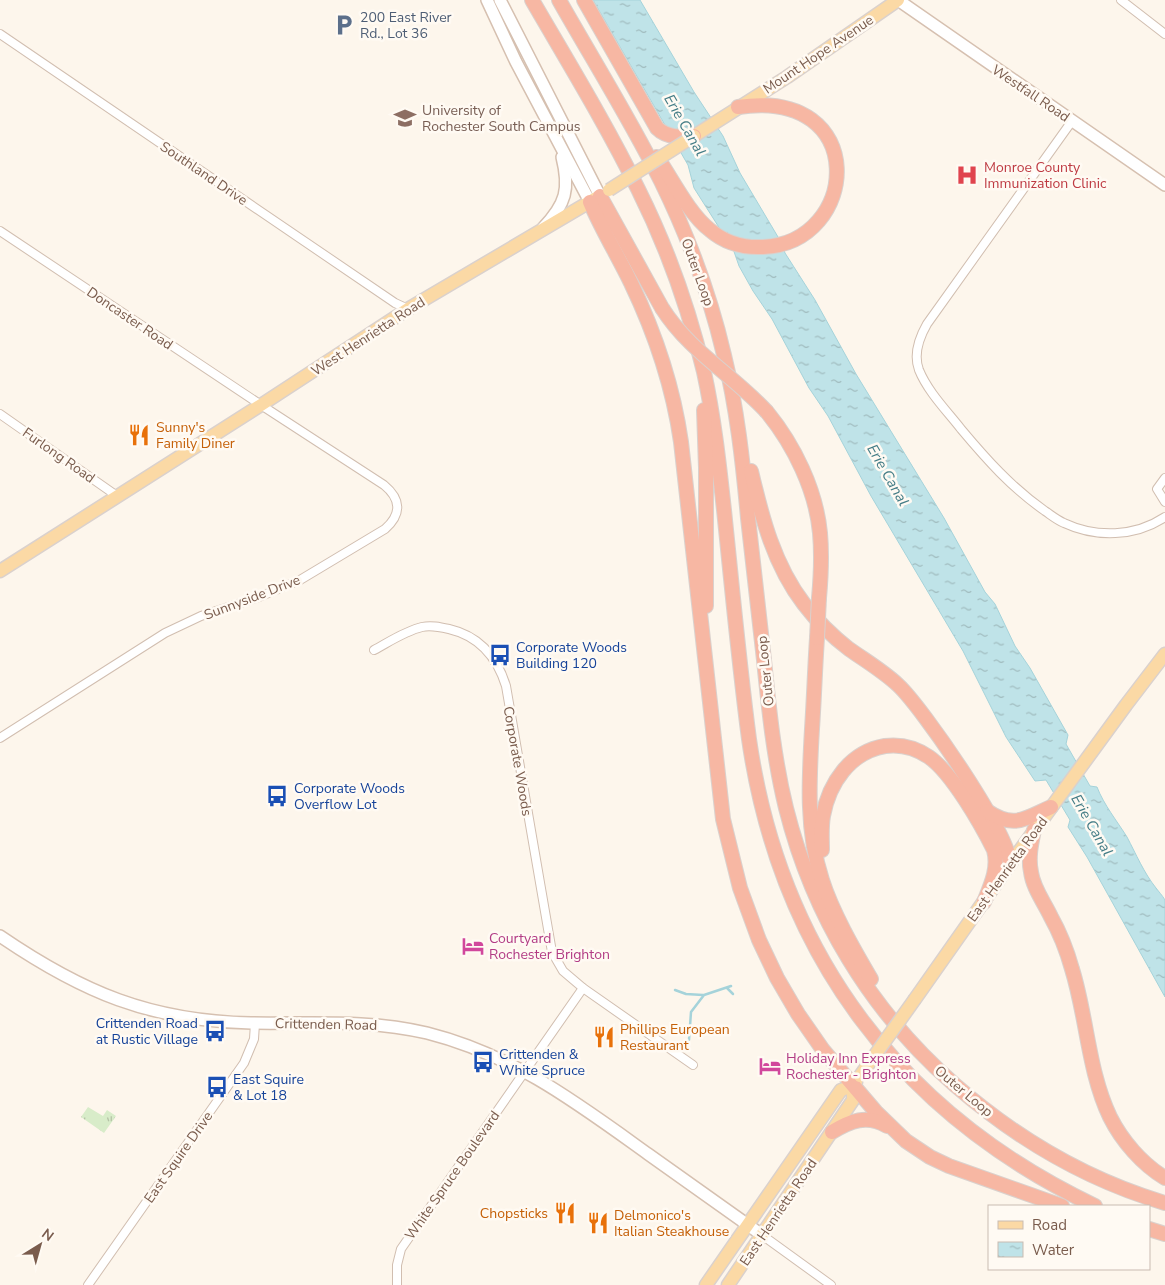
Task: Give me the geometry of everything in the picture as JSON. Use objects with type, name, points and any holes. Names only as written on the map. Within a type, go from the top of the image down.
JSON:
[{"type":"highway","name":"Outer Loop","points":[[532,0],[646,204],[678,282],[691,321],[710,402],[718,457],[744,699],[756,778],[773,847],[801,920],[824,964],[855,1012],[890,1055],[925,1092],[962,1124],[996,1149],[1045,1180],[1093,1205]]},
{"type":"highway","name":"Outer Loop","points":[[559,0],[655,170],[685,234],[713,313],[726,361],[743,465],[771,730],[784,798],[799,852],[814,891],[832,929],[867,988],[910,1042],[961,1090],[1005,1125],[1064,1161],[1115,1185],[1165,1202]]},
{"type":"highway","points":[[584,0],[657,128],[673,136],[694,136]]},
{"type":"highway","points":[[587,48],[697,218],[710,231],[737,245],[753,247],[773,246],[788,242],[803,234],[816,223],[828,206],[836,184],[835,155],[827,135],[813,120],[791,108],[764,104],[738,107]]},
{"type":"highway","points":[[599,196],[662,308],[676,328],[689,343],[748,392],[767,412],[796,456],[813,499],[818,520],[821,549],[809,780],[810,822],[822,881],[841,923],[866,970],[892,1010],[923,1049],[961,1090]]},
{"type":"highway","points":[[599,196],[664,361],[671,388],[682,449],[719,791],[726,834],[749,915],[765,953],[790,1002],[813,1037],[857,1081],[900,1136]]},
{"type":"highway","points":[[701,362],[706,456],[706,608],[709,696]]},
{"type":"highway","points":[[732,395],[762,515],[773,548],[788,580],[811,612],[831,634],[884,674],[911,699],[936,732],[986,811],[1007,850],[1010,864]]},
{"type":"highway","points":[[841,923],[826,879],[824,865],[821,835],[825,807],[836,780],[850,763],[868,751],[888,746],[908,748],[927,756],[944,771],[961,794],[995,855],[994,874],[984,902]]},
{"type":"highway","points":[[986,811],[998,818],[1011,822],[1026,818],[1051,807]]},
{"type":"highway","points":[[1034,830],[1030,853],[1031,873],[1038,894],[1058,931],[1072,970],[1096,1078],[1105,1105],[1114,1124],[1130,1147],[1150,1167],[1165,1178]]},
{"type":"highway","points":[[832,1132],[852,1121],[869,1119],[884,1124],[920,1151],[949,1166],[1059,1205]]},
{"type":"highway","points":[[1150,1228],[1165,1234]]},
{"type":"highway","points":[[1150,1237],[1165,1242]]},
{"type":"main road","name":"Mount Hope Avenue","points":[[738,107],[787,77],[898,0]]},
{"type":"main road","name":"West Henrietta Road","points":[[0,571],[408,309],[599,196],[738,107]]},
{"type":"main road","name":"East Henrietta Road","points":[[706,1285],[841,1090],[857,1081],[1034,830],[1165,654]]},
{"type":"main road","name":"East Henrietta Road","points":[[728,1285],[854,1100],[857,1081]]},
{"type":"street","points":[[487,0],[516,62],[554,134],[599,196]]},
{"type":"street","points":[[500,0],[599,196]]},
{"type":"street","name":"Westfall Road","points":[[898,0],[1165,184]]},
{"type":"street","points":[[1121,0],[1165,34]]},
{"type":"street","name":"Southland Drive","points":[[0,34],[408,309]]},
{"type":"street","points":[[1072,121],[927,324],[917,343],[919,370],[928,386],[992,466],[1038,506],[1062,523],[1101,533],[1120,533],[1153,525],[1165,517]]},
{"type":"street","points":[[538,232],[558,210],[566,193],[564,168],[554,134]]},
{"type":"street","name":"Doncaster Road","points":[[0,231],[261,405]]},
{"type":"street","name":"Sunnyside Drive","points":[[0,738],[165,633],[201,616],[258,597],[300,580],[373,537],[393,521],[396,515],[397,504],[395,497],[388,489],[261,405]]},
{"type":"street","name":"Furlong Road","points":[[0,414],[117,496]]},
{"type":"street","points":[[1165,478],[1157,489],[1165,502]]},
{"type":"street","name":"Corporate Woods","points":[[374,650],[411,631],[422,627],[436,626],[452,630],[473,639],[491,655],[506,686],[552,952],[562,970],[583,988],[693,1065]]},
{"type":"street","name":"Crittenden Road","points":[[0,936],[63,976],[115,999],[146,1009],[181,1017],[219,1022],[363,1023],[405,1029],[468,1045],[525,1071],[584,1108],[762,1236]]},
{"type":"street","points":[[525,1071],[583,988]]},
{"type":"street","name":"East Squire Drive","points":[[88,1285],[244,1063],[254,1039],[255,1023]]},
{"type":"street","name":"White Spruce Boulevard","points":[[397,1285],[397,1264],[401,1250],[525,1071]]},
{"type":"street","points":[[762,1236],[831,1285]]},
{"type":"green space","points":[[88,1107],[103,1116],[107,1110],[116,1116],[104,1133],[81,1117]]},
{"type":"water","name":"Erie Canal","points":[[593,0],[640,0],[694,92],[723,136],[740,173],[856,374],[944,518],[985,592],[995,604],[1015,646],[1030,668],[1068,735],[1066,744],[1090,786],[1097,787],[1140,863],[1165,900],[1165,997],[1087,857],[1068,827],[1070,820],[1046,780],[1035,781],[1006,737],[963,651],[871,496],[828,416],[809,388],[772,319],[753,291],[739,266],[730,240],[720,229],[694,188],[688,165]]},
{"type":"waterway","points":[[689,1040],[691,1012],[704,995],[731,986]]},
{"type":"waterway","points":[[727,988],[733,994]]},
{"type":"waterway","points":[[675,990],[686,994],[703,995]]},
{"type":"place","name":"200 East River Rd., Lot 36","points":[[344,25]]},
{"type":"place","name":"University of Rochester South Campus","points":[[405,118]]},
{"type":"place","name":"Monroe County Immunization Clinic","points":[[967,175]]},
{"type":"place","name":"Sunny's Family Diner","points":[[139,435]]},
{"type":"place","name":"Corporate Woods Building 120","points":[[500,655]]},
{"type":"place","name":"Corporate Woods Overflow Lot","points":[[277,796]]},
{"type":"place","name":"Courtyard Rochester Brighton","points":[[473,946]]},
{"type":"place","name":"Crittenden Road at Rustic Village","points":[[215,1031]]},
{"type":"place","name":"Phillips European Restaurant","points":[[604,1037]]},
{"type":"place","name":"Crittenden & White Spruce","points":[[483,1062]]},
{"type":"place","name":"Holiday Inn Express Rochester - Brighton","points":[[770,1066]]},
{"type":"place","name":"East Squire & Lot 18","points":[[217,1087]]},
{"type":"place","name":"Chopsticks","points":[[565,1213]]},
{"type":"place","name":"Delmonico's Italian Steakhouse","points":[[598,1223]]}]
